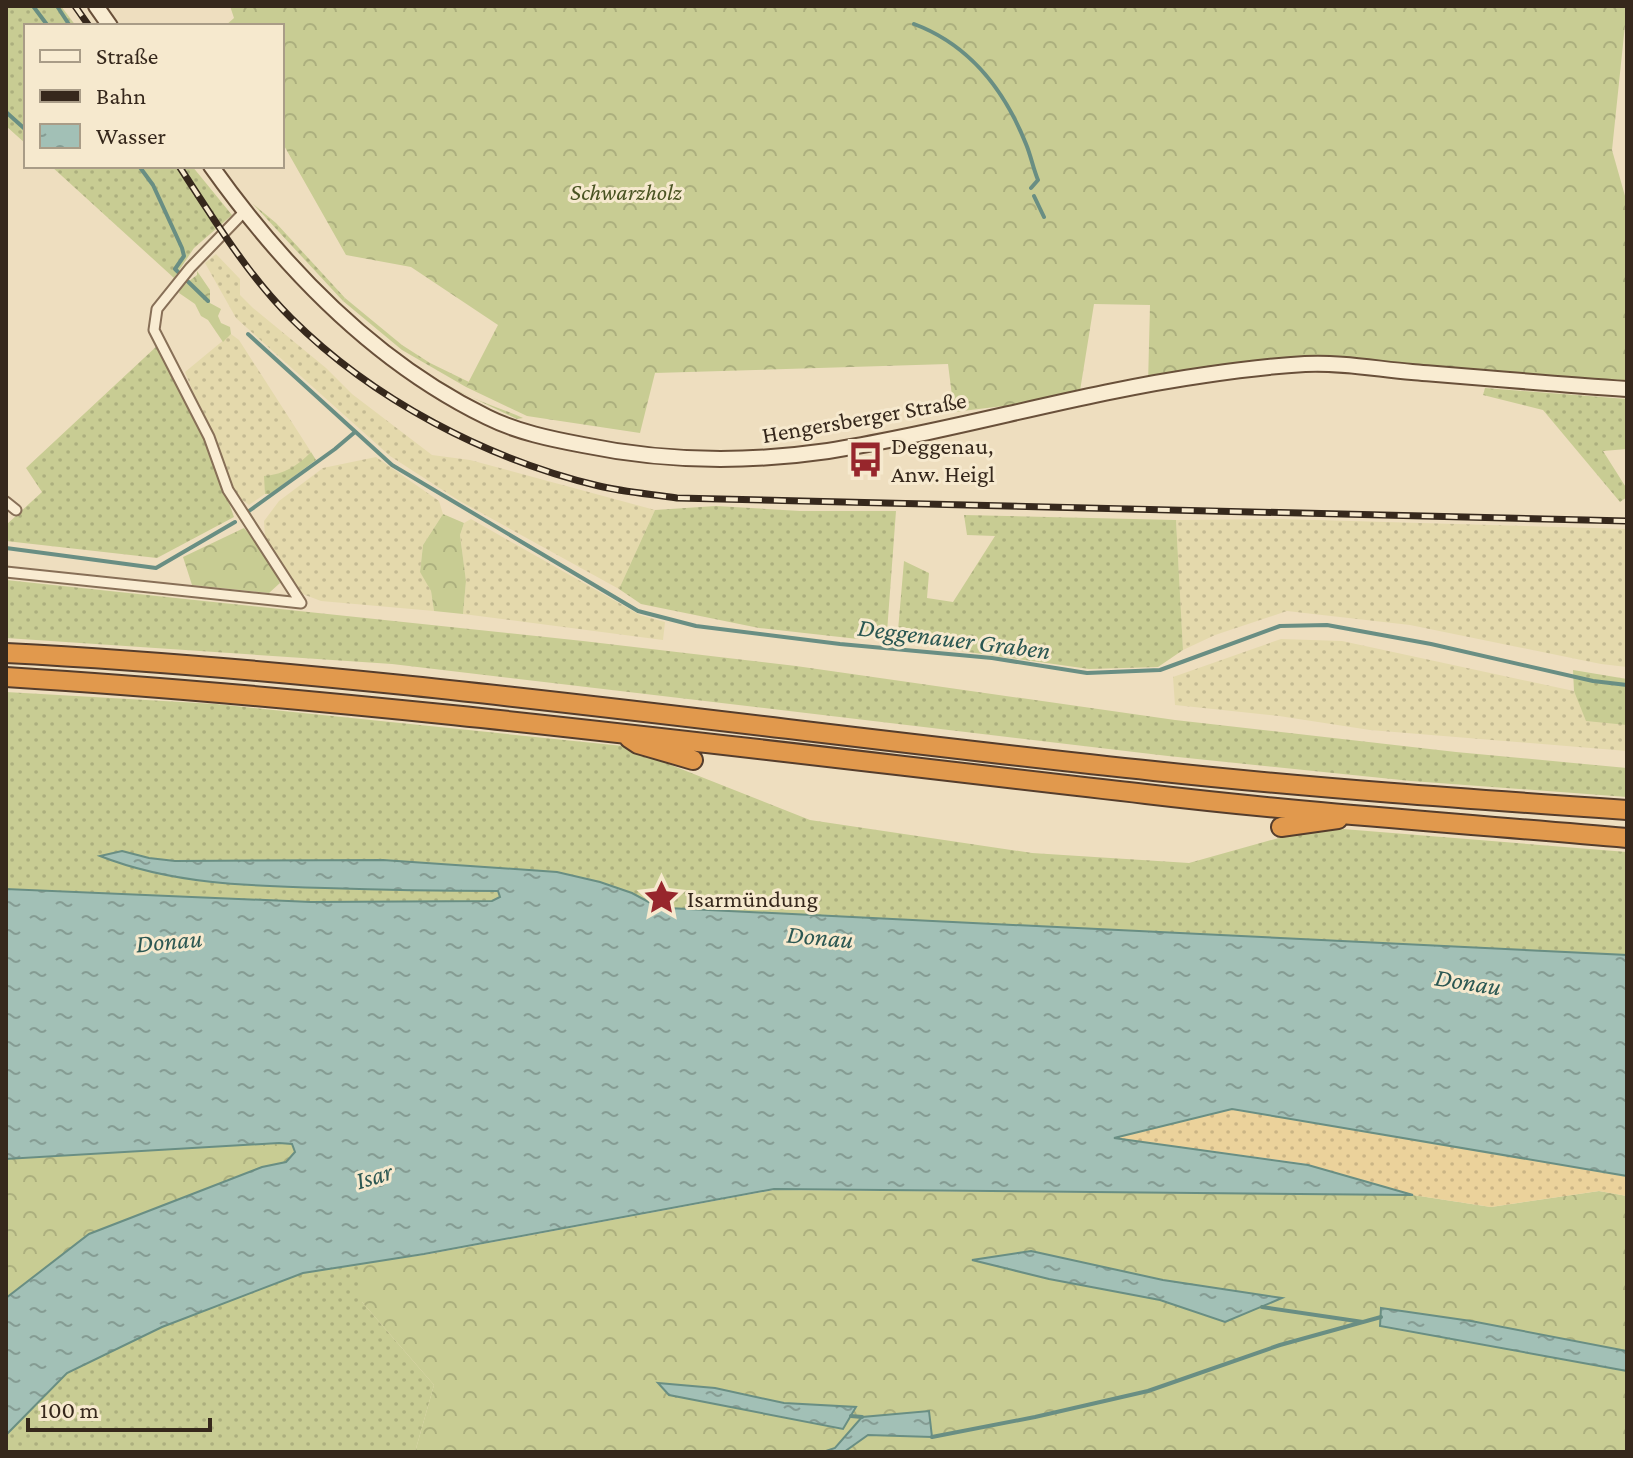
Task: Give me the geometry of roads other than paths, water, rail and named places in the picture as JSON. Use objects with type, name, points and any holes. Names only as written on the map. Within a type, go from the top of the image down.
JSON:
[{"type":"highway","points":[[6,653],[269,672],[645,711],[1317,788],[1627,810]]},
{"type":"highway","points":[[6,677],[222,691],[620,732],[1149,795],[1627,838]]},
{"type":"highway","points":[[620,732],[638,744],[693,760]]},
{"type":"highway","points":[[1281,827],[1330,822],[1352,815]]},
{"type":"main road","points":[[96,6],[109,24]]},
{"type":"main road","name":"Hengersberger Straße","points":[[212,168],[244,212],[333,309],[426,381],[488,417],[543,438],[635,456],[715,461],[805,454],[884,440],[1093,394],[1206,375],[1308,364],[1627,389]]},
{"type":"street","points":[[6,572],[301,603],[228,490],[197,411],[154,330],[157,309],[190,268],[244,212]]},
{"type":"street","points":[[6,502],[16,510]]},
{"type":"water","points":[[122,851],[175,861],[383,860],[557,872],[600,882],[632,893],[656,906],[668,908],[1627,955],[1627,1176],[1232,1109],[1114,1138],[1308,1165],[1413,1195],[774,1189],[424,1254],[303,1273],[162,1327],[67,1373],[6,1435],[6,1298],[89,1234],[262,1167],[286,1162],[295,1152],[292,1144],[279,1143],[6,1159],[6,889],[311,902],[492,901],[500,897],[498,891],[210,882],[154,873],[100,856]]},
{"type":"water","points":[[1031,1251],[1163,1280],[1282,1298],[1225,1322],[1160,1300],[1049,1279],[972,1260]]},
{"type":"water","points":[[1381,1308],[1471,1321],[1627,1351],[1627,1371],[1380,1326]]},
{"type":"water","points":[[658,1383],[715,1388],[784,1403],[856,1407],[843,1429],[669,1395]]},
{"type":"water","points":[[929,1411],[932,1437],[868,1435],[844,1452],[823,1452],[835,1448],[862,1417]]},
{"type":"waterway","points":[[33,6],[46,24]]},
{"type":"waterway","points":[[57,6],[69,24]]},
{"type":"waterway","points":[[914,24],[952,44],[996,87],[1028,148],[1038,180],[1031,188]]},
{"type":"waterway","points":[[6,112],[24,128]]},
{"type":"waterway","points":[[140,168],[153,185],[182,248],[184,256],[175,269],[208,301]]},
{"type":"waterway","points":[[1034,196],[1044,217]]},
{"type":"waterway","name":"Deggenauer Graben","points":[[248,334],[392,465],[638,611],[696,626],[840,644],[992,658],[1087,673],[1160,670],[1280,626],[1327,625],[1431,644],[1593,681],[1627,685]]},
{"type":"waterway","name":"Deggenauer Graben","points":[[249,511],[355,432]]},
{"type":"waterway","name":"Deggenauer Graben","points":[[6,548],[156,568],[235,522]]},
{"type":"waterway","points":[[1262,1307],[1363,1322]]},
{"type":"waterway","points":[[932,1437],[1148,1391],[1280,1345],[1381,1317]]},
{"type":"waterway","points":[[851,1416],[862,1417]]},
{"type":"railway","points":[[75,6],[88,24]]},
{"type":"railway","points":[[180,168],[231,245],[275,301],[323,348],[358,375],[434,423],[474,443],[515,460],[599,486],[677,498],[1627,521]]},
{"type":"place","name":"Deggenau, Anw. Heigl","points":[[865,459]]},
{"type":"place","name":"Isarmündung","points":[[661,898]]},
{"type":"park label","name":"Schwarzholz","points":[[626,191]]},
{"type":"water label","name":"Donau","points":[[820,937]]},
{"type":"water label","name":"Donau","points":[[169,941]]},
{"type":"water label","name":"Donau","points":[[1468,982]]},
{"type":"water label","name":"Isar","points":[[374,1176]]}]
